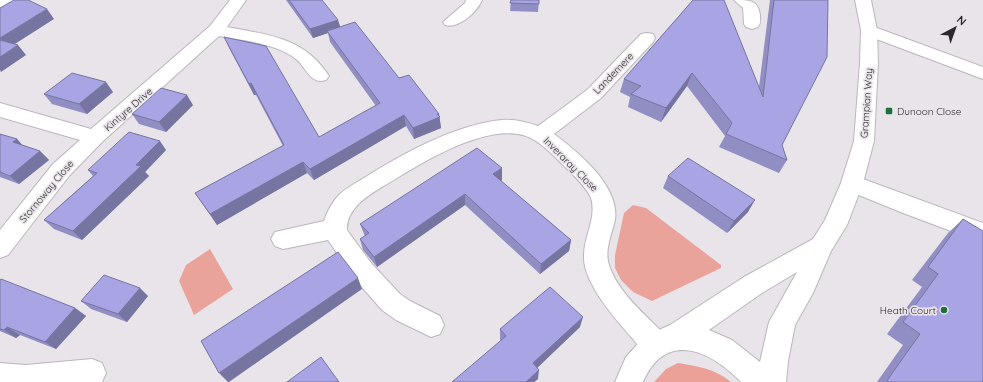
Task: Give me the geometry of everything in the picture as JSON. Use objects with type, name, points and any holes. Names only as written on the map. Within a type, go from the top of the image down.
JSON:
[{"type":"street","points":[[0,8],[10,0]]},
{"type":"street","name":"Kintyre Drive","points":[[233,0],[238,0]]},
{"type":"street","name":"Kintyre Drive","points":[[0,110],[95,137],[216,30],[238,0]]},
{"type":"street","points":[[451,22],[472,5],[474,0]]},
{"type":"street","points":[[742,0],[751,6],[752,24]]},
{"type":"street","name":"Grampian Way","points":[[772,382],[774,361],[782,322],[804,285],[821,246],[835,224],[852,183],[864,141],[869,63],[869,30],[864,0]]},
{"type":"street","points":[[216,30],[276,42],[302,55],[320,76]]},
{"type":"street","points":[[869,30],[983,73]]},
{"type":"street","name":"Landemere","points":[[540,134],[594,94],[647,38]]},
{"type":"street","name":"Inveraray Close","points":[[335,229],[338,215],[348,200],[375,181],[442,145],[480,132],[501,127],[524,128],[540,134],[555,146],[594,185],[601,196],[604,205],[604,220],[596,244],[596,264],[608,289],[666,341]]},
{"type":"street","name":"Stornoway Close","points":[[0,248],[61,170],[95,137]]},
{"type":"street","points":[[852,183],[911,207],[983,233]]},
{"type":"street","points":[[283,239],[335,229],[339,240],[347,253],[396,306],[431,325]]},
{"type":"street","name":"Grampian Way","points":[[629,382],[639,361],[666,341],[753,285],[821,246]]},
{"type":"street","points":[[666,341],[693,338],[713,344],[737,359],[754,375],[759,382]]},
{"type":"street","points":[[0,377],[26,379],[92,373]]},
{"type":"shaded area","points":[[633,205],[646,208],[721,265],[721,268],[652,301],[633,292],[621,280],[615,268],[615,255],[624,213]]},
{"type":"shaded area","points":[[210,249],[233,289],[194,315],[179,281],[186,265]]},
{"type":"shaded area","points":[[678,363],[712,371],[731,382],[654,382],[666,369]]},
{"type":"building","points":[[14,0],[28,0],[47,9],[0,38],[0,8]]},
{"type":"building","points":[[289,0],[322,0],[338,20],[310,29]]},
{"type":"building","points":[[511,0],[539,0],[539,4],[510,3]]},
{"type":"building","points":[[693,0],[724,0],[763,97],[774,0],[828,0],[827,57],[782,145],[787,160],[726,134],[732,123],[692,73],[666,108],[631,94],[641,86],[624,79]]},
{"type":"building","points":[[355,22],[399,78],[409,75],[440,117],[413,128],[404,115],[310,169],[303,162],[210,214],[195,193],[284,145],[251,83],[249,84],[224,37],[266,46],[319,137],[380,103],[327,31]]},
{"type":"building","points":[[0,40],[18,45],[0,57]]},
{"type":"building","points":[[72,73],[106,82],[79,104],[44,94]]},
{"type":"building","points":[[161,88],[187,95],[159,122],[132,114]]},
{"type":"building","points":[[129,132],[160,141],[136,165],[141,166],[73,231],[44,220],[97,173],[88,170]]},
{"type":"building","points":[[0,134],[17,139],[13,142],[40,151],[10,176],[0,172]]},
{"type":"building","points":[[477,148],[502,168],[493,174],[571,240],[541,264],[465,194],[374,257],[360,239],[369,233],[360,224]]},
{"type":"building","points":[[688,158],[755,200],[734,221],[668,176]]},
{"type":"building","name":"Heath Court","points":[[963,219],[983,231],[983,382],[886,382],[920,334],[903,322],[938,274],[928,267]]},
{"type":"building","points":[[338,252],[358,278],[219,373],[201,341]]},
{"type":"building","points":[[104,275],[140,288],[118,314],[81,301]]},
{"type":"building","points":[[1,279],[75,308],[45,342],[7,327],[4,330],[0,329]]},
{"type":"building","points":[[550,287],[583,317],[533,363],[539,370],[526,382],[452,382],[506,336],[500,329]]},
{"type":"building","points":[[321,357],[339,382],[287,382]]},
{"type":"place","name":"Dunoon Close","points":[[889,111]]},
{"type":"place","name":"Heath Court","points":[[944,310]]}]
